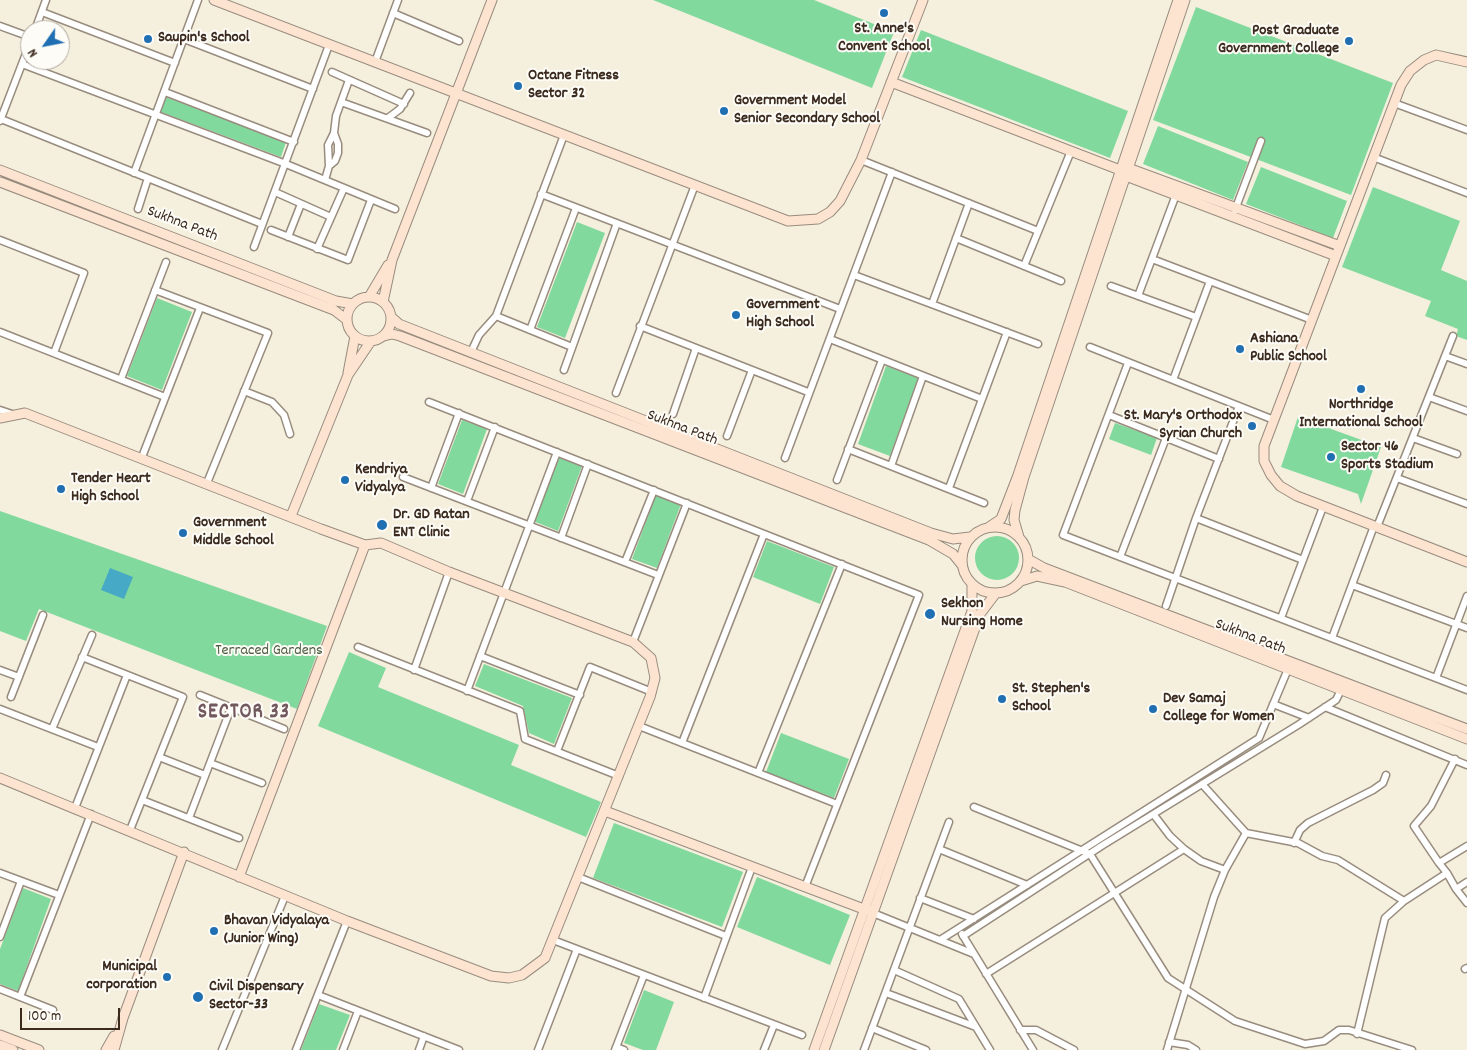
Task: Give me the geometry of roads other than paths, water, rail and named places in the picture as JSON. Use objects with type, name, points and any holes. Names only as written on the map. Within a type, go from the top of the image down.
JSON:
[{"type":"main road","points":[[214,0],[788,221],[818,219],[830,212],[840,201],[861,160],[924,0]]},
{"type":"main road","points":[[383,302],[392,260],[492,0]]},
{"type":"main road","points":[[1019,537],[1014,515],[1024,477],[1125,172],[1178,0]]},
{"type":"main road","points":[[824,1050],[869,911],[972,611],[972,584],[962,565],[963,548],[970,538],[1001,519],[1185,0]]},
{"type":"main road","points":[[1467,62],[1440,55],[1424,60],[1410,71],[1401,85],[1264,446],[1264,461],[1271,475],[1280,486],[1296,496],[1467,562]]},
{"type":"main road","points":[[891,82],[1234,212],[1340,246]]},
{"type":"main road","name":"Sukhna Path","points":[[0,170],[336,301],[353,304]]},
{"type":"main road","name":"Sukhna Path","points":[[0,182],[334,310],[347,320]]},
{"type":"main road","points":[[1234,212],[1336,256]]},
{"type":"main road","points":[[371,342],[354,336],[349,329],[347,320],[353,304],[369,297],[392,260]]},
{"type":"main road","points":[[291,516],[348,375],[371,342],[384,336],[390,326],[391,316],[383,302],[369,297]]},
{"type":"main road","name":"Sukhna Path","points":[[391,316],[399,324],[931,533],[953,539],[970,538]]},
{"type":"main road","name":"Sukhna Path","points":[[384,336],[392,334],[400,336],[929,540],[953,554],[962,565]]},
{"type":"main road","points":[[348,375],[354,336]]},
{"type":"main road","points":[[0,418],[12,414],[26,413],[365,545],[381,543],[449,572],[632,642],[646,654],[654,666],[655,678],[652,692],[639,726],[545,958],[522,975],[509,978],[491,976],[347,921],[239,877],[184,852],[0,778]]},
{"type":"main road","points":[[972,584],[983,591],[996,593],[1010,590],[1021,581],[1026,570],[1028,559],[1025,545],[1019,537],[1006,528],[989,527]]},
{"type":"main road","points":[[239,877],[365,545]]},
{"type":"main road","name":"Sukhna Path","points":[[1028,559],[1044,568],[1467,730]]},
{"type":"main road","name":"Sukhna Path","points":[[1021,581],[1037,576],[1065,582],[1467,739]]},
{"type":"main road","points":[[814,1050],[869,911],[980,614],[996,593]]},
{"type":"main road","points":[[605,811],[869,911]]},
{"type":"main road","points":[[114,1050],[123,1018],[184,852]]},
{"type":"main road","points":[[106,1050],[123,1018]]},
{"type":"main road","points":[[0,1035],[39,1050]]},
{"type":"main road","points":[[0,1045],[13,1050]]},
{"type":"street","points":[[39,20],[46,0]]},
{"type":"street","points":[[134,172],[198,0]]},
{"type":"street","points":[[375,62],[398,0]]},
{"type":"street","points":[[42,12],[175,63]]},
{"type":"street","points":[[393,14],[459,41]]},
{"type":"street","points":[[0,26],[20,33]]},
{"type":"street","points":[[184,39],[313,89]]},
{"type":"street","points":[[254,247],[329,45]]},
{"type":"street","points":[[20,69],[0,120],[262,224]]},
{"type":"street","points":[[38,70],[286,164],[395,209]]},
{"type":"street","points":[[332,72],[404,104]]},
{"type":"street","points":[[325,180],[329,166],[328,145],[334,132],[341,102],[349,80]]},
{"type":"street","points":[[165,92],[294,142]]},
{"type":"street","points":[[388,118],[404,104],[410,93]]},
{"type":"street","points":[[341,102],[426,133]]},
{"type":"street","points":[[1394,103],[1467,130]]},
{"type":"street","points":[[329,166],[335,161],[338,153],[334,132]]},
{"type":"street","points":[[471,352],[479,335],[496,316],[564,135]]},
{"type":"street","points":[[1234,212],[1261,141]]},
{"type":"street","points":[[1024,266],[1070,151]]},
{"type":"street","points":[[1373,157],[1467,193]]},
{"type":"street","points":[[861,160],[1038,231]]},
{"type":"street","points":[[785,458],[808,392],[830,339],[892,172]]},
{"type":"street","points":[[138,209],[148,178]]},
{"type":"street","points":[[616,393],[695,185]]},
{"type":"street","points":[[317,249],[344,188]]},
{"type":"street","points":[[1138,296],[1177,191]]},
{"type":"street","points":[[275,192],[331,217]]},
{"type":"street","points":[[541,194],[840,309]]},
{"type":"street","points":[[271,230],[348,260],[371,200]]},
{"type":"street","points":[[932,304],[969,203]]},
{"type":"street","points":[[288,237],[301,204]]},
{"type":"street","points":[[530,330],[576,208]]},
{"type":"street","points":[[564,370],[617,223]]},
{"type":"street","points":[[956,238],[1061,281]]},
{"type":"street","points":[[0,240],[84,273],[54,353]]},
{"type":"street","points":[[1152,259],[1312,320]]},
{"type":"street","points":[[121,379],[166,262]]},
{"type":"street","points":[[854,275],[1038,344]]},
{"type":"street","points":[[1173,380],[1210,281]]},
{"type":"street","points":[[1111,286],[1196,317]]},
{"type":"street","points":[[155,290],[268,333],[207,483]]},
{"type":"street","points":[[142,457],[200,308]]},
{"type":"street","points":[[496,316],[572,347]]},
{"type":"street","points":[[640,326],[808,392]]},
{"type":"street","points":[[0,332],[165,397]]},
{"type":"street","points":[[949,488],[1007,332]]},
{"type":"street","points":[[1332,638],[1453,336]]},
{"type":"street","points":[[830,339],[982,399]]},
{"type":"street","points":[[1090,347],[1274,420]]},
{"type":"street","points":[[673,414],[696,348]]},
{"type":"street","points":[[1445,356],[1467,364]]},
{"type":"street","points":[[837,480],[882,360]]},
{"type":"street","points":[[1128,363],[1064,535],[1467,690]]},
{"type":"street","points":[[727,436],[752,370]]},
{"type":"street","points":[[891,466],[922,376]]},
{"type":"street","points":[[244,391],[272,402],[284,415],[290,434]]},
{"type":"street","points":[[1429,397],[1467,411]]},
{"type":"street","points":[[429,402],[919,594],[805,887]]},
{"type":"street","points":[[1166,606],[1196,518],[1240,406]]},
{"type":"street","points":[[0,410],[12,414]]},
{"type":"street","points":[[431,488],[459,413]]},
{"type":"street","points":[[1108,415],[1219,459]]},
{"type":"street","points":[[466,501],[494,427]]},
{"type":"street","points":[[1120,557],[1166,438]]},
{"type":"street","points":[[1413,438],[1457,454]]},
{"type":"street","points":[[848,449],[984,503]]},
{"type":"street","points":[[467,691],[557,452]]},
{"type":"street","points":[[561,538],[588,464]]},
{"type":"street","points":[[403,477],[658,575]]},
{"type":"street","points":[[1397,478],[1467,504]]},
{"type":"street","points":[[625,562],[654,490]]},
{"type":"street","points":[[632,642],[687,503]]},
{"type":"street","points":[[1280,618],[1323,506]]},
{"type":"street","points":[[1196,518],[1303,560]]},
{"type":"street","points":[[682,743],[764,534]]},
{"type":"street","points":[[758,773],[842,564]]},
{"type":"street","points":[[414,670],[449,572]]},
{"type":"street","points":[[1352,585],[1467,628]]},
{"type":"street","points":[[1436,678],[1467,596]]},
{"type":"street","points":[[11,697],[43,615]]},
{"type":"street","points":[[52,730],[92,635]]},
{"type":"street","points":[[358,647],[520,711],[525,739],[619,776]]},
{"type":"street","points":[[480,656],[580,695]]},
{"type":"street","points":[[82,658],[183,697],[130,830]]},
{"type":"street","points":[[557,752],[590,667],[652,692]]},
{"type":"street","points":[[940,940],[1259,738],[1288,669]]},
{"type":"street","points":[[0,670],[19,678]]},
{"type":"street","points":[[75,808],[126,675]]},
{"type":"street","points":[[963,936],[1090,854],[1309,718],[1336,700],[1341,690]]},
{"type":"street","points":[[200,695],[284,729]]},
{"type":"street","points":[[1273,704],[1309,718]]},
{"type":"street","points":[[1325,707],[1467,764]]},
{"type":"street","points":[[188,818],[231,708]]},
{"type":"street","points":[[0,709],[98,747]]},
{"type":"street","points":[[639,726],[837,804]]},
{"type":"street","points":[[159,757],[205,775]]},
{"type":"street","points":[[1455,759],[1431,806],[1414,826],[1467,903]]},
{"type":"street","points":[[210,764],[262,783]]},
{"type":"street","points":[[1294,843],[1300,830],[1308,824],[1373,790],[1383,783],[1386,775]]},
{"type":"street","points":[[1202,784],[1246,833],[1294,843],[1322,856],[1338,860],[1404,901]]},
{"type":"street","points":[[142,800],[239,838]]},
{"type":"street","points":[[974,807],[1090,854],[1168,978],[1244,1025],[1296,1042],[1318,1043],[1332,1037],[1332,1034],[1339,1030],[1349,1030],[1412,1050]]},
{"type":"street","points":[[20,997],[91,814]]},
{"type":"street","points":[[1154,815],[1170,836],[1184,849],[1201,861],[1226,870]]},
{"type":"street","points":[[864,1050],[949,822]]},
{"type":"street","points":[[1167,1050],[1214,897],[1246,833]]},
{"type":"street","points":[[1439,863],[1467,846]]},
{"type":"street","points":[[939,849],[1027,885]]},
{"type":"street","points":[[986,974],[1184,849]]},
{"type":"street","points":[[704,998],[752,867]]},
{"type":"street","points":[[0,873],[59,895]]},
{"type":"street","points":[[1357,1034],[1385,918],[1404,901],[1447,873]]},
{"type":"street","points":[[578,876],[726,936]]},
{"type":"street","points":[[0,937],[21,881]]},
{"type":"street","points":[[1456,889],[1467,882]]},
{"type":"street","points":[[222,1050],[285,896]]},
{"type":"street","points":[[920,898],[974,919]]},
{"type":"street","points":[[869,911],[974,954]]},
{"type":"street","points":[[296,1050],[347,921]]},
{"type":"street","points":[[959,929],[1020,1030],[1029,1049]]},
{"type":"street","points":[[553,940],[802,1035]]},
{"type":"street","points":[[538,1050],[577,950]]},
{"type":"street","points":[[894,970],[959,999],[990,1050]]},
{"type":"street","points":[[624,1050],[616,1048],[644,975]]},
{"type":"street","points":[[0,989],[53,1010]]},
{"type":"street","points":[[886,993],[976,1027]]},
{"type":"street","points":[[318,995],[459,1050]]},
{"type":"street","points":[[343,1050],[358,1011]]},
{"type":"street","points":[[764,1050],[774,1025]]},
{"type":"street","points":[[872,1028],[926,1050]]},
{"type":"street","points":[[1020,1030],[1036,1030],[1074,1050]]},
{"type":"street","points":[[419,1050],[424,1036]]},
{"type":"street","points":[[1169,1042],[1188,1045],[1196,1050]]},
{"type":"water","points":[[110,568],[133,577],[124,599],[101,590]]},
{"type":"place","name":"St. Anne's Convent School","points":[[884,13]]},
{"type":"place","name":"Saupin's School","points":[[148,39]]},
{"type":"place","name":"Post Graduate Government College","points":[[1349,41]]},
{"type":"place","name":"Octane Fitness Sector 32","points":[[518,86]]},
{"type":"place","name":"Government Model Senior Secondary School","points":[[724,111]]},
{"type":"place","name":"Government High School","points":[[736,315]]},
{"type":"place","name":"Ashiana Public School","points":[[1240,349]]},
{"type":"place","name":"Northridge International School","points":[[1361,389]]},
{"type":"place","name":"St. Mary's Orthodox Syrian Church","points":[[1252,426]]},
{"type":"place","name":"Sector 46 Sports Stadium","points":[[1331,457]]},
{"type":"place","name":"Kendriya Vidyalya","points":[[345,480]]},
{"type":"place","name":"Tender Heart High School","points":[[61,489]]},
{"type":"place","name":"Dr. GD Ratan ENT Clinic","points":[[382,525]]},
{"type":"place","name":"Government Middle School","points":[[183,533]]},
{"type":"place","name":"Sekhon Nursing Home","points":[[930,614]]},
{"type":"place","name":"St. Stephen's School","points":[[1002,699]]},
{"type":"place","name":"Dev Samaj College for Women","points":[[1153,709]]},
{"type":"place","name":"Bhavan Vidyalaya (Junior Wing)","points":[[214,931]]},
{"type":"place","name":"Municipal corporation","points":[[167,977]]},
{"type":"place","name":"Civil Dispensary Sector-33","points":[[198,997]]},
{"type":"district","name":"SECTOR 33","points":[[244,714]]},
{"type":"park label","name":"Terraced Gardens","points":[[269,652]]}]
